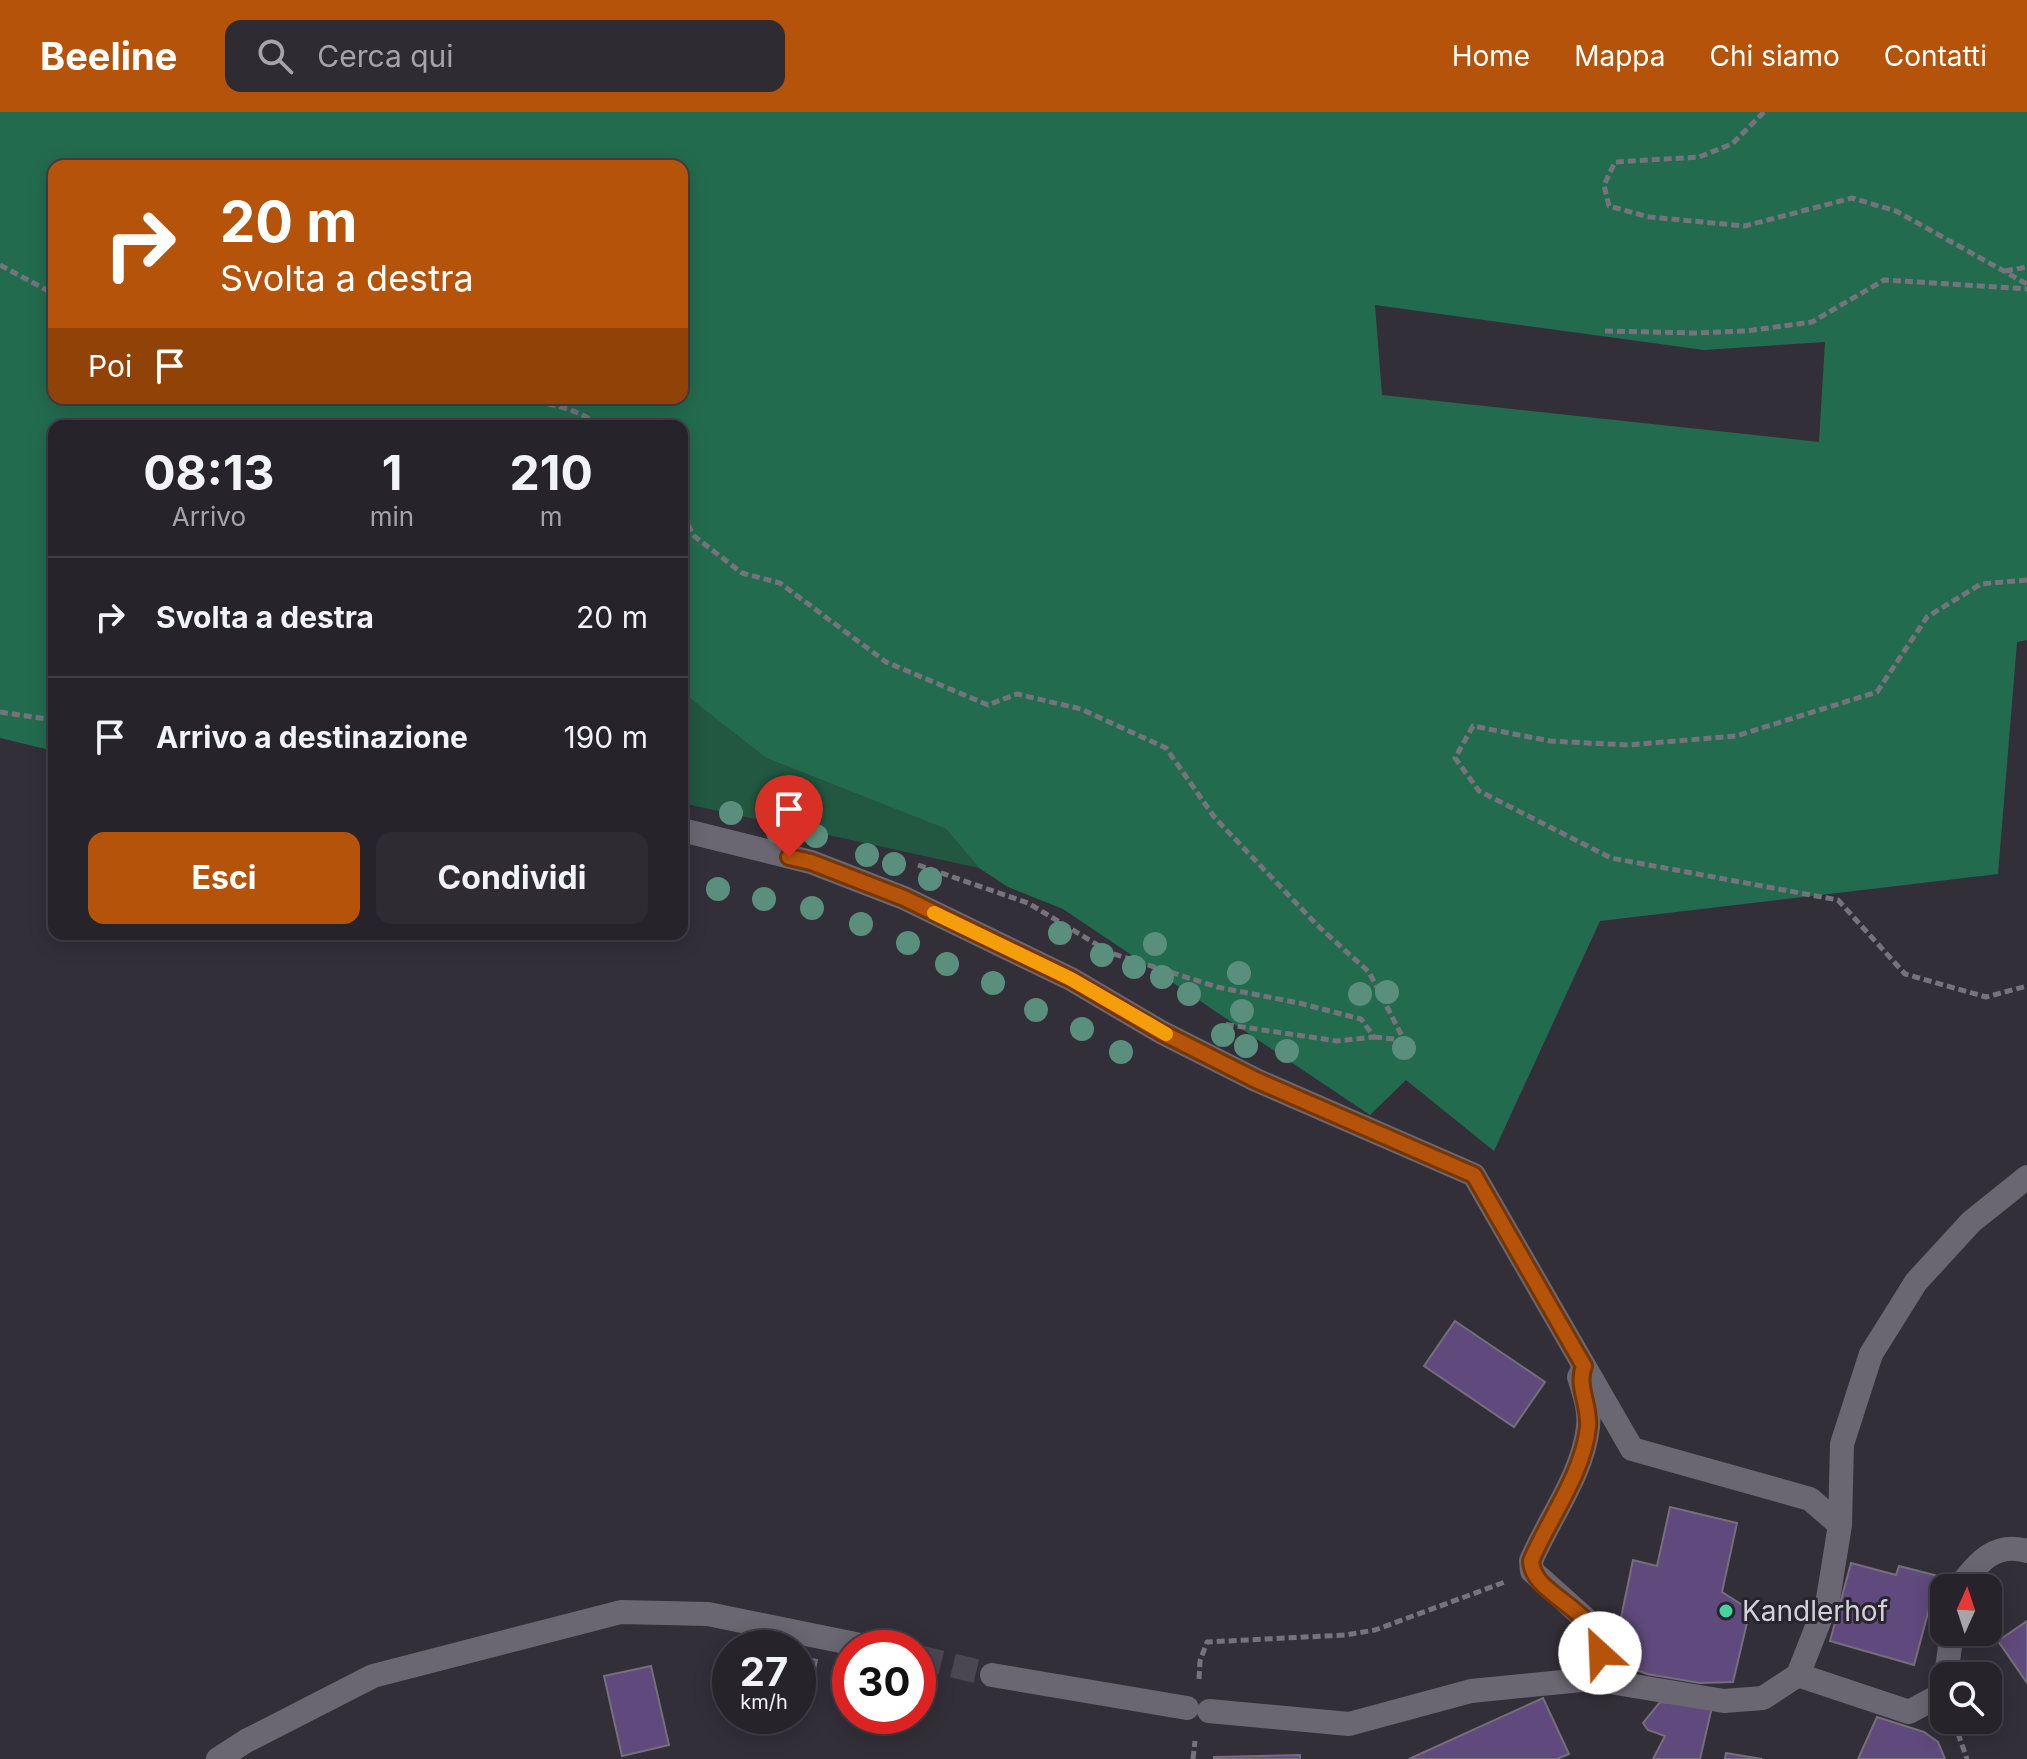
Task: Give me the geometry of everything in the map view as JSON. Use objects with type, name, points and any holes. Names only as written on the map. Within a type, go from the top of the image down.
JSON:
[{"type":"street","points":[[688,831],[811,862],[904,898],[1071,979],[1161,1032],[1256,1080],[1474,1175],[1632,1449],[1810,1499],[1840,1525]]},
{"type":"street","points":[[992,1675],[1198,1710],[1349,1724],[1471,1691],[1598,1679],[1724,1701],[1763,1698],[1798,1675],[1828,1599],[1840,1525],[1842,1444],[1871,1354],[1916,1282],[1971,1222],[2027,1177]]},
{"type":"street","points":[[1584,1366],[1579,1377],[1588,1411],[1588,1428],[1575,1470],[1531,1561],[1532,1571],[1596,1632],[1600,1653],[1598,1679]]},
{"type":"street","points":[[1970,1574],[1984,1557],[2014,1547],[2027,1551]]},
{"type":"street","points":[[218,1759],[246,1741],[373,1676],[621,1612],[708,1614],[832,1639]]},
{"type":"street","points":[[1798,1675],[1909,1712],[1930,1701]]},
{"type":"path","points":[[1764,112],[1732,144],[1699,157],[1615,162],[1604,185],[1609,206],[1649,217],[1745,226],[1852,198],[1896,211],[2027,286]]},
{"type":"path","points":[[0,265],[48,291]]},
{"type":"path","points":[[2004,271],[2027,267]]},
{"type":"path","points":[[1605,331],[1720,332],[1812,322],[1884,280],[2027,286]]},
{"type":"path","points":[[553,404],[593,420]]},
{"type":"path","points":[[688,525],[694,536],[742,573],[780,583],[886,662],[988,705],[1017,694],[1081,709],[1166,748],[1215,818],[1317,925],[1369,972],[1404,1040],[1374,1037],[1337,1041],[1221,1024]]},
{"type":"path","points":[[2027,580],[1981,584],[1927,617],[1877,692],[1736,736],[1628,745],[1550,741],[1473,726],[1455,758],[1479,791],[1611,858],[1838,900],[1905,974],[1986,997],[2027,986]]},
{"type":"path","points":[[0,712],[48,719]]},
{"type":"path","points":[[906,863],[936,870],[1028,903],[1111,953],[1217,987],[1361,1019],[1374,1037]]},
{"type":"path","points":[[1200,1673],[1200,1661],[1207,1642],[1345,1635],[1375,1630],[1532,1571]]},
{"type":"path","points":[[1958,1734],[1967,1759]]},
{"type":"path","points":[[1193,1759],[1194,1745]]},
{"type":"green space","points":[[0,112],[2027,112],[2027,640],[2017,642],[1998,874],[1600,921],[1494,1151],[1406,1080],[1370,1115],[1063,909],[1008,887],[979,868],[946,829],[766,758],[688,697],[688,420],[48,420],[48,750],[0,738]],"holes":[[[1375,305],[1704,350],[1825,342],[1819,442],[1382,395]]]},
{"type":"green space","points":[[688,697],[766,758],[946,829],[979,868],[688,804]]},
{"type":"building","points":[[1455,1321],[1545,1382],[1514,1427],[1424,1366]]},
{"type":"building","points":[[1670,1507],[1737,1523],[1722,1592],[1750,1610],[1733,1682],[1700,1683],[1647,1674],[1618,1663],[1613,1656],[1633,1560],[1657,1566]]},
{"type":"building","points":[[1851,1563],[1896,1575],[1899,1566],[1930,1574],[1930,1606],[1914,1665],[1830,1641]]},
{"type":"building","points":[[2027,1621],[2027,1683],[2001,1646],[2002,1638]]},
{"type":"building","points":[[651,1666],[669,1745],[622,1756],[604,1676]]},
{"type":"building","points":[[1543,1698],[1569,1754],[1557,1759],[1409,1759]]},
{"type":"building","points":[[1660,1702],[1712,1707],[1700,1759],[1653,1759],[1665,1736],[1648,1730],[1643,1723]]},
{"type":"building","points":[[1877,1717],[1924,1732],[1938,1742],[1945,1759],[1858,1759]]},
{"type":"building","points":[[1726,1753],[1762,1759],[1725,1759]]},
{"type":"building","points":[[1300,1755],[1300,1759],[1214,1759],[1214,1757]]},
{"type":"tunnel","points":[[936,1661],[992,1675]]},
{"type":"slow traffic","points":[[934,913],[1071,979],[1166,1034]]},
{"type":"place","name":"Kandlerhof","points":[[1726,1611]]},
{"type":"route","points":[[789,857],[811,862],[904,898],[1071,979],[1161,1032],[1256,1080],[1474,1175],[1584,1366],[1579,1377],[1588,1411],[1588,1428],[1575,1470],[1531,1561],[1532,1571],[1539,1579],[1590,1623],[1600,1641],[1600,1653]]}]
